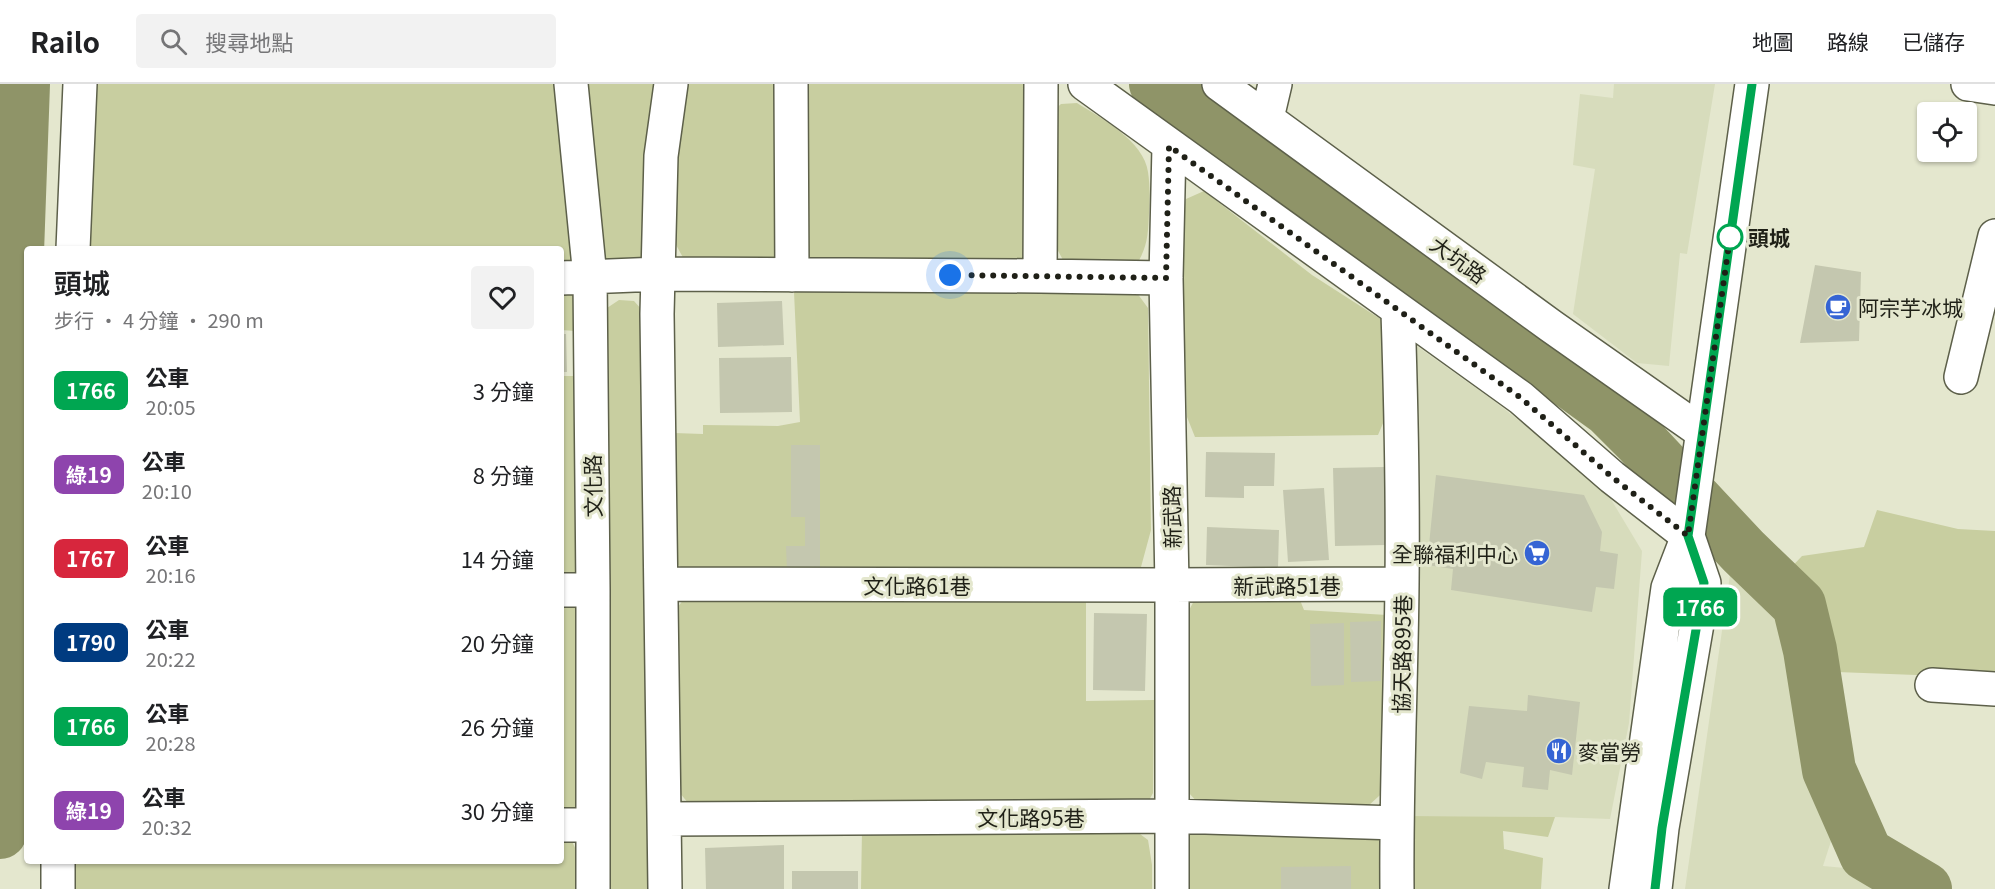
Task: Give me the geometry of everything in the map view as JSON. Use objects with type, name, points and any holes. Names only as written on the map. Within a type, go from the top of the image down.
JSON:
[{"type":"street","points":[[73,246],[80,84]]},
{"type":"street","name":"文化路","points":[[571,84],[575,277],[577,825],[592,889]]},
{"type":"street","points":[[665,889],[658,274],[661,156],[671,84]]},
{"type":"street","points":[[791,84],[792,275]]},
{"type":"street","points":[[1040,276],[1041,84]]},
{"type":"street","points":[[1085,84],[1398,312],[1521,398],[1612,477],[1688,536],[1704,583],[1662,828],[1655,889]]},
{"type":"street","name":"大坑路","points":[[1219,84],[1551,326],[1702,432]]},
{"type":"street","points":[[1267,118],[1275,84]]},
{"type":"street","points":[[1626,889],[1668,588],[1688,536],[1752,84]]},
{"type":"street","points":[[1968,84],[1995,88]]},
{"type":"street","name":"新武路","points":[[1169,146],[1166,278],[1172,585],[1172,889]]},
{"type":"street","points":[[1961,377],[1995,236]]},
{"type":"street","points":[[575,277],[658,274],[1166,278]]},
{"type":"street","name":"協天路895巷","points":[[1397,889],[1402,584],[1398,312]]},
{"type":"street","name":"文化路61巷","points":[[662,584],[1172,585]]},
{"type":"street","name":"新武路51巷","points":[[1172,585],[1402,584]]},
{"type":"street","points":[[1932,685],[1995,688]]},
{"type":"street","name":"文化路95巷","points":[[665,819],[1172,816],[1397,823]]},
{"type":"street","points":[[58,864],[58,889]]},
{"type":"shaded area","points":[[96,84],[558,84],[576,257],[568,268],[564,268],[564,246],[86,246]]},
{"type":"shaded area","points":[[583,84],[659,84],[645,260],[611,268],[602,253]]},
{"type":"shaded area","points":[[688,84],[779,84],[782,250],[768,265],[687,265],[674,241],[672,188]]},
{"type":"shaded area","points":[[799,84],[1030,84],[1028,249],[1014,269],[810,261],[802,236]]},
{"type":"shaded area","points":[[1614,84],[1715,84],[1687,254],[1680,253],[1669,366],[1637,363],[1573,314],[1595,169],[1573,165],[1580,94],[1613,98]]},
{"type":"shaded area","points":[[1077,103],[1130,140],[1145,161],[1150,203],[1146,244],[1138,262],[1063,260],[1056,247],[1052,112],[1061,104]]},
{"type":"shaded area","points":[[1204,191],[1312,275],[1382,320],[1393,400],[1378,435],[1195,437],[1187,417],[1181,219],[1186,199]]},
{"type":"shaded area","points":[[989,288],[1137,293],[1148,308],[1151,530],[1141,567],[695,576],[678,565],[674,433],[703,434],[703,425],[778,426],[800,422],[794,292]]},
{"type":"shaded area","points":[[564,292],[579,295],[575,331],[564,330]]},
{"type":"shaded area","points":[[619,300],[634,301],[642,310],[649,889],[607,889],[603,319],[607,308]]},
{"type":"shaded area","points":[[1411,342],[1494,401],[1603,486],[1642,551],[1629,723],[1610,819],[1409,816]]},
{"type":"shaded area","points":[[564,376],[580,376],[577,577],[564,582]]},
{"type":"shaded area","points":[[1877,510],[1958,529],[1995,531],[1995,678],[1837,672],[1829,616],[1783,576],[1802,556],[1864,547]]},
{"type":"shaded area","points":[[1730,575],[1777,605],[1801,640],[1804,727],[1833,821],[1828,834],[1832,838],[1823,866],[1872,868],[1909,889],[1685,889]]},
{"type":"shaded area","points":[[688,594],[1086,594],[1086,701],[1154,700],[1153,793],[1146,806],[694,810],[679,792],[677,608]]},
{"type":"shaded area","points":[[1197,595],[1298,595],[1304,610],[1387,615],[1389,787],[1368,806],[1201,806],[1187,791],[1189,770],[1186,616]]},
{"type":"shaded area","points":[[564,601],[572,601],[583,616],[582,806],[564,816]]},
{"type":"shaded area","points":[[1409,816],[1555,817],[1548,837],[1503,831],[1504,849],[1543,858],[1541,889],[1411,889]]},
{"type":"shaded area","points":[[1205,826],[1381,832],[1388,889],[1182,889],[1184,835]]},
{"type":"shaded area","points":[[862,830],[1136,831],[1148,840],[1152,865],[1152,889],[861,889]]},
{"type":"shaded area","points":[[564,836],[570,837],[577,852],[583,889],[68,889],[72,864],[564,864]]},
{"type":"building","points":[[1815,265],[1861,272],[1859,341],[1800,343]]},
{"type":"building","points":[[782,301],[784,345],[718,347],[717,303]]},
{"type":"building","points":[[564,334],[566,334],[567,372],[564,372]]},
{"type":"building","points":[[791,357],[792,412],[720,413],[719,358]]},
{"type":"building","points":[[791,445],[820,445],[820,571],[787,571],[786,546],[805,546],[805,517],[791,517]]},
{"type":"building","points":[[1206,452],[1275,453],[1274,486],[1244,486],[1244,498],[1205,497]]},
{"type":"building","points":[[1385,467],[1386,545],[1335,546],[1333,468]]},
{"type":"building","points":[[1436,475],[1584,495],[1602,532],[1600,551],[1618,554],[1614,589],[1596,587],[1592,612],[1451,590],[1453,569],[1427,565]]},
{"type":"building","points":[[1324,488],[1329,560],[1288,562],[1283,490]]},
{"type":"building","points":[[1207,527],[1279,530],[1278,568],[1206,565]]},
{"type":"building","points":[[1094,613],[1147,614],[1145,691],[1093,690]]},
{"type":"building","points":[[1381,621],[1381,681],[1351,682],[1350,622]]},
{"type":"building","points":[[1344,623],[1344,685],[1311,686],[1310,624]]},
{"type":"building","points":[[1528,695],[1580,702],[1572,775],[1550,770],[1548,790],[1522,787],[1524,767],[1486,762],[1482,779],[1460,773],[1469,706],[1527,711]]},
{"type":"building","points":[[784,845],[784,889],[706,889],[705,848]]},
{"type":"building","points":[[1351,866],[1351,889],[1281,889],[1281,867]]},
{"type":"building","points":[[792,871],[858,871],[858,889],[792,889]]},
{"type":"waterway","points":[[0,832],[7,534],[23,84]]},
{"type":"waterway","points":[[1156,84],[1608,409],[1743,551],[1799,605],[1810,650],[1829,770],[1866,854],[1925,889]]},
{"type":"bus line","name":"1766","points":[[1655,889],[1662,828],[1704,583],[1688,536],[1752,84]]},
{"type":"place","name":"頭城","points":[[1730,237]]},
{"type":"place","name":"阿宗芋冰城","points":[[1838,307]]},
{"type":"place","name":"全聯福利中心","points":[[1537,553]]},
{"type":"place","name":"麥當勞","points":[[1559,751]]},
{"type":"route","points":[[950,275],[1166,278],[1169,146],[1521,398],[1612,477],[1688,536],[1730,237]]}]
